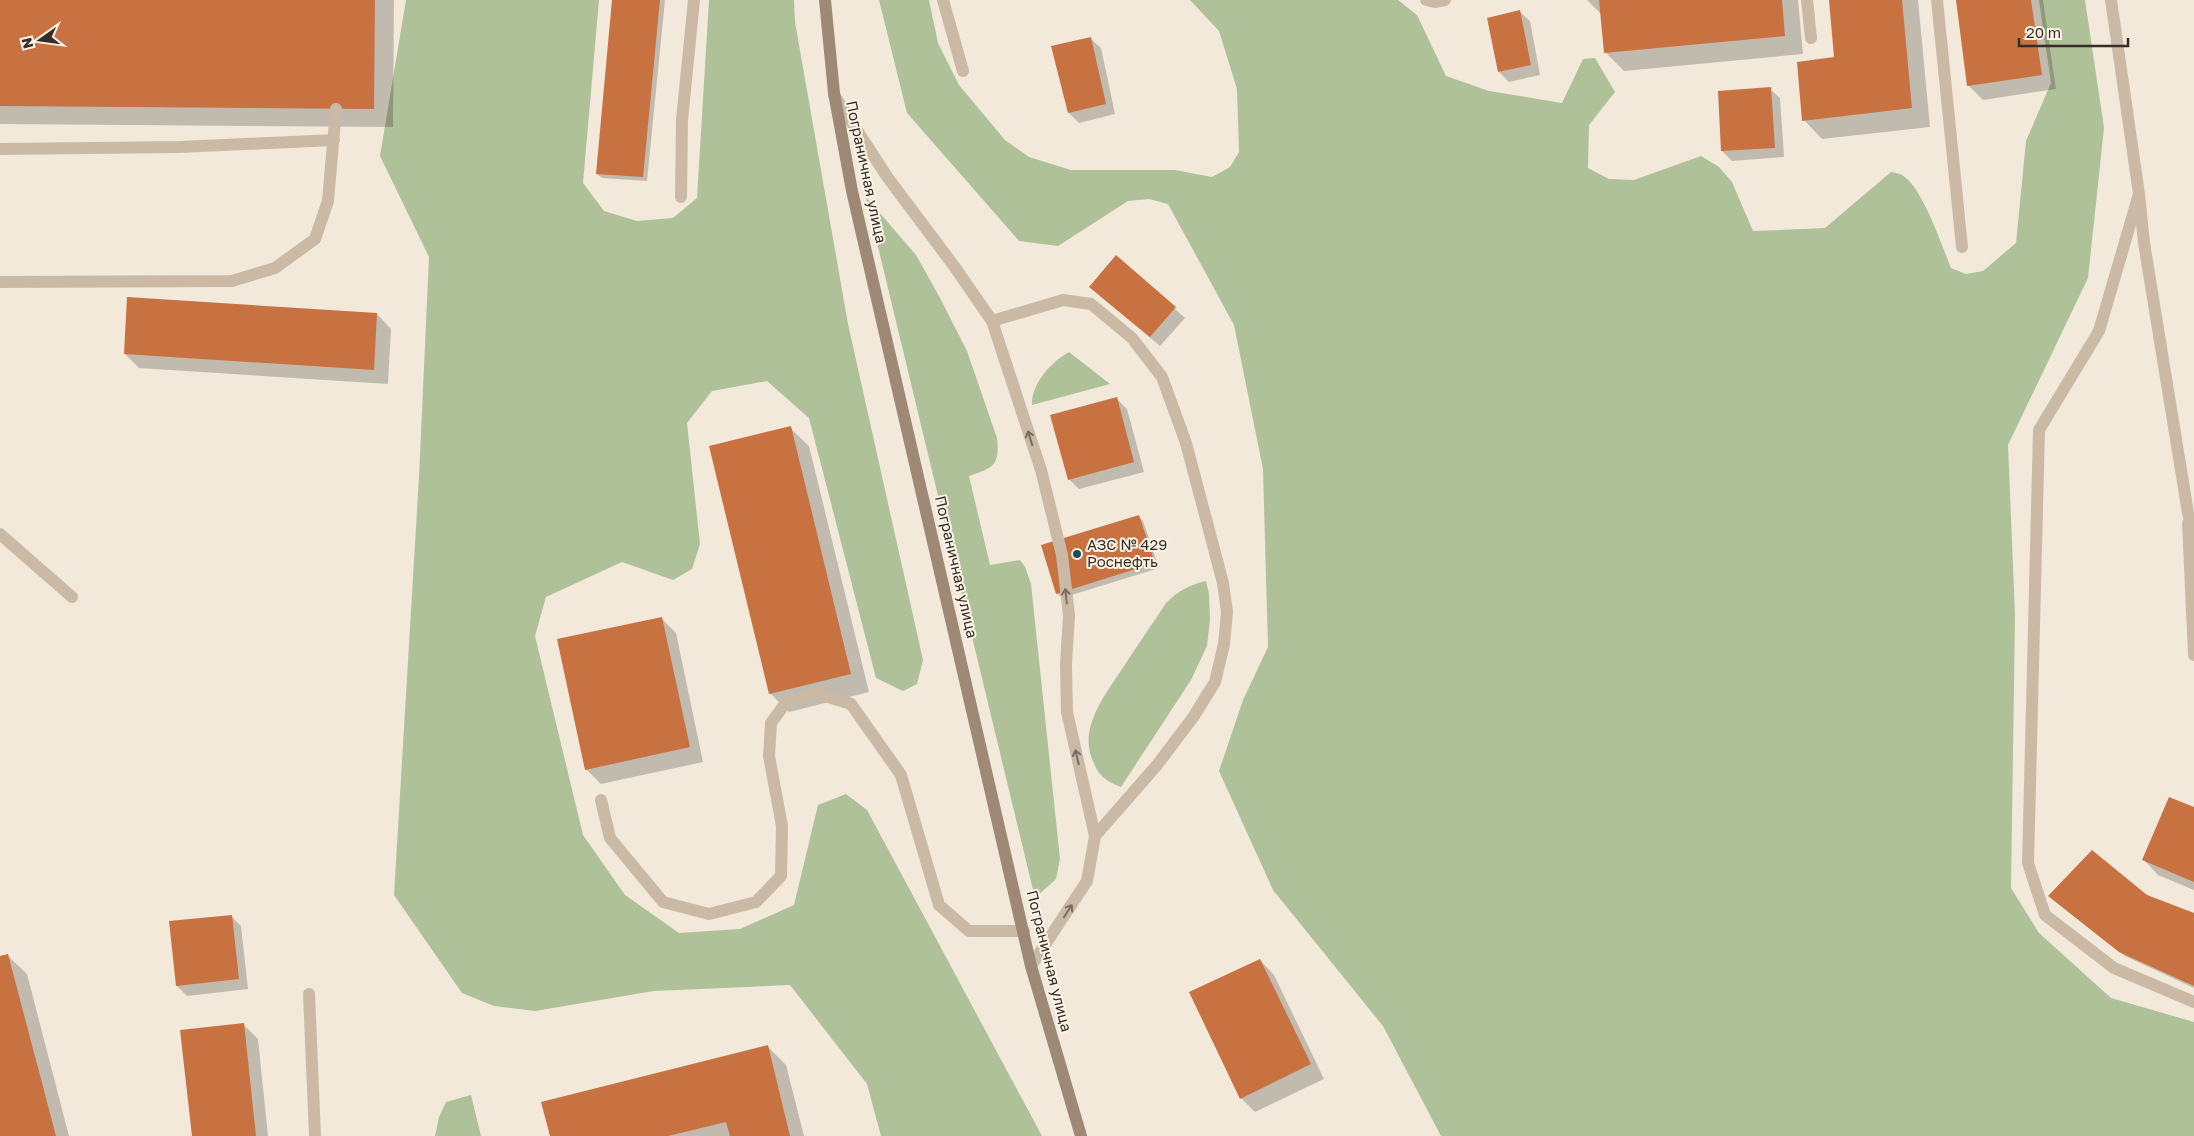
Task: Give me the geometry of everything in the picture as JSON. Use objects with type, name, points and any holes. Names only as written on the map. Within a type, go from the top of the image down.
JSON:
[{"type":"main road","name":"Пограничная улица","points":[[825,0],[834,93],[852,191],[1031,966],[1080,1136]]},
{"type":"street","points":[[681,197],[682,120],[694,0]]},
{"type":"street","points":[[943,0],[963,71]]},
{"type":"street","points":[[1426,0],[1435,2],[1445,0]]},
{"type":"street","points":[[1807,0],[1811,38]]},
{"type":"street","points":[[1937,0],[1962,247]]},
{"type":"street","points":[[2111,0],[2139,194],[2144,243],[2188,513],[2194,655]]},
{"type":"street","points":[[834,93],[888,178],[954,266],[992,321],[1041,470],[1062,555],[1068,615],[1067,712],[1095,836],[1087,881],[1031,966]]},
{"type":"street","points":[[0,282],[232,282],[275,268],[315,239],[328,201],[336,109]]},
{"type":"street","points":[[0,149],[180,147],[334,140]]},
{"type":"street","points":[[2139,194],[2099,331],[2039,430],[2028,863],[2045,915],[2114,968],[2194,1002]]},
{"type":"street","points":[[992,321],[1063,300],[1091,304],[1132,338],[1162,377],[1186,443],[1223,583],[1226,620],[1224,644],[1215,682],[1194,716],[1157,765],[1095,836]]},
{"type":"street","points":[[2188,513],[2194,532]]},
{"type":"street","points":[[0,534],[72,597]]},
{"type":"street","points":[[601,800],[610,838],[663,902],[709,914],[756,902],[781,876],[782,826],[769,756],[771,723],[787,701],[818,694],[851,704],[901,775],[939,905],[969,932],[1024,931]]},
{"type":"street","points":[[309,994],[315,1136]]},
{"type":"green space","points":[[406,0],[599,0],[583,183],[604,211],[637,221],[673,218],[697,198],[709,0],[794,0],[795,22],[848,324],[923,660],[917,684],[903,691],[876,678],[809,418],[767,381],[712,391],[687,423],[700,544],[692,569],[673,580],[622,562],[546,597],[535,636],[583,835],[625,895],[679,933],[740,929],[794,905],[818,805],[846,794],[867,810],[1042,1136],[881,1136],[867,1084],[790,985],[654,991],[535,1011],[494,1006],[462,993],[394,895],[419,477],[429,257],[380,156]]},
{"type":"green space","points":[[879,0],[929,0],[938,43],[959,85],[1005,140],[1029,157],[1071,170],[1175,170],[1212,177],[1230,167],[1239,152],[1237,89],[1219,31],[1190,0],[1398,0],[1417,15],[1446,76],[1489,91],[1562,103],[1583,59],[1595,58],[1615,92],[1589,125],[1588,168],[1609,179],[1634,180],[1701,156],[1719,167],[1732,182],[1753,231],[1825,228],[1891,172],[1898,173],[1909,181],[1924,203],[1951,268],[1966,274],[1983,271],[2016,243],[2026,141],[2051,83],[2039,0],[2085,0],[2104,128],[2088,278],[2008,445],[2015,615],[2011,888],[2039,933],[2111,998],[2194,1022],[2194,1136],[1441,1136],[1383,1026],[1273,890],[1219,771],[1243,700],[1268,647],[1263,469],[1234,325],[1168,204],[1149,199],[1128,201],[1058,246],[1019,241],[907,113]]},
{"type":"green space","points":[[866,197],[916,255],[939,296],[967,351],[997,438],[996,460],[984,471],[969,476],[990,565],[1020,560],[1025,567],[1031,584],[1060,859],[1056,879],[1035,898]]},
{"type":"green space","points":[[1069,352],[1110,384],[1032,405],[1035,389],[1043,374]]},
{"type":"green space","points":[[1206,581],[1209,594],[1210,620],[1207,646],[1191,680],[1121,787],[1102,776],[1091,756],[1089,731],[1093,719],[1112,684],[1166,603],[1184,589]]},
{"type":"green space","points":[[471,1095],[481,1136],[435,1136],[439,1117],[446,1102]]},
{"type":"building","points":[[0,0],[375,0],[374,109],[0,106]]},
{"type":"building","points":[[612,0],[660,0],[643,177],[596,174]]},
{"type":"building","points":[[1599,0],[1782,0],[1785,36],[1604,53]]},
{"type":"building","points":[[1829,0],[1902,0],[1912,108],[1802,121],[1797,62],[1834,57]]},
{"type":"building","points":[[1956,0],[2031,0],[2042,75],[1967,86]]},
{"type":"building","points":[[1520,10],[1531,65],[1498,72],[1487,18]]},
{"type":"building","points":[[1091,37],[1106,104],[1068,113],[1051,46]]},
{"type":"building","points":[[1771,87],[1775,148],[1721,151],[1718,91]]},
{"type":"building","points":[[1116,255],[1176,307],[1150,337],[1089,287]]},
{"type":"building","points":[[127,297],[377,313],[374,370],[124,354]]},
{"type":"building","points":[[1117,397],[1134,462],[1068,480],[1050,415]]},
{"type":"building","points":[[791,426],[851,674],[769,694],[709,446]]},
{"type":"building","points":[[1139,515],[1155,563],[1056,594],[1041,545]]},
{"type":"building","points":[[662,617],[690,747],[585,770],[557,639]]},
{"type":"building","points":[[2169,797],[2194,807],[2194,882],[2142,860]]},
{"type":"building","points":[[2092,850],[2147,895],[2194,913],[2194,986],[2119,952],[2048,896]]},
{"type":"building","points":[[232,915],[239,979],[176,986],[169,921]]},
{"type":"building","points":[[8,954],[56,1136],[0,1136],[0,956]]},
{"type":"building","points":[[1260,959],[1311,1064],[1240,1099],[1189,992]]},
{"type":"building","points":[[244,1023],[256,1136],[192,1136],[180,1030]]},
{"type":"building","points":[[768,1045],[790,1136],[730,1136],[726,1122],[668,1136],[550,1136],[541,1102]]},
{"type":"place","name":"АЗС № 429 Роснефть","points":[[1077,554]]}]
